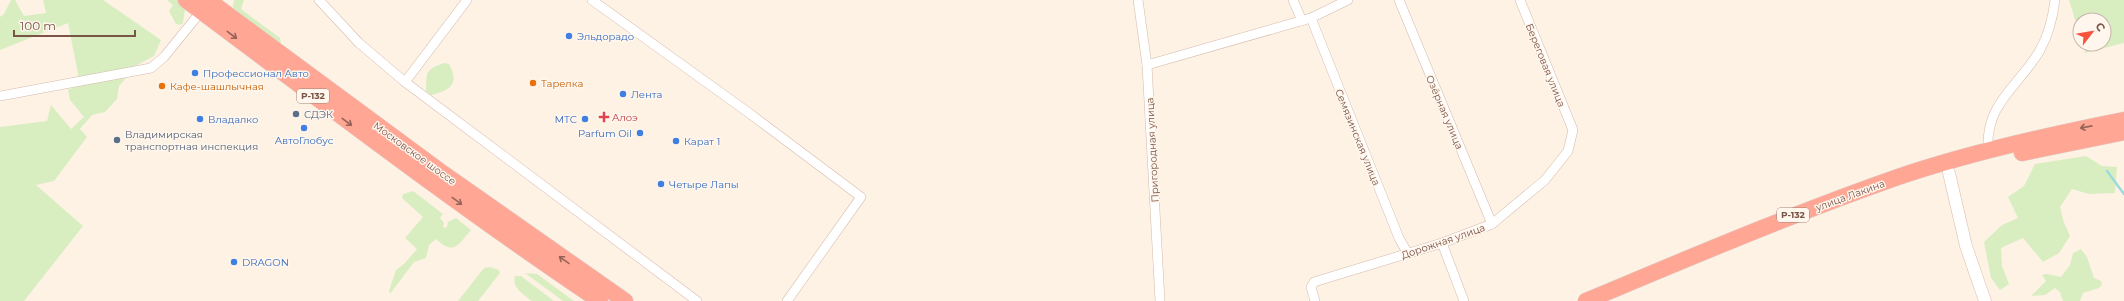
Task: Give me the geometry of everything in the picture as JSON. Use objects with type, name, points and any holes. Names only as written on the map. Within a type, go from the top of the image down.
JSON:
[{"type":"highway","name":"Московское шоссе","points":[[186,0],[207,3],[479,200],[625,301]]},
{"type":"highway","name":"Московское шоссе","points":[[207,3],[353,126],[527,252],[600,301]]},
{"type":"highway","name":"улица Лакина","points":[[1586,301],[1794,214],[1899,177],[2038,138],[2124,120]]},
{"type":"highway","name":"улица Лакина","points":[[1610,301],[1796,223],[1901,186],[2037,150],[2124,132]]},
{"type":"street","points":[[319,0],[359,43],[405,82],[697,301]]},
{"type":"street","points":[[405,82],[467,0]]},
{"type":"street","points":[[592,0],[749,113],[861,197],[787,301]]},
{"type":"street","name":"Пригородная улица","points":[[1138,0],[1147,65],[1160,301]]},
{"type":"street","name":"Семязинская улица","points":[[1293,0],[1306,20],[1399,238],[1408,254]]},
{"type":"street","points":[[1147,65],[1306,20],[1348,0]]},
{"type":"street","name":"Озёрная улица","points":[[1399,0],[1492,224]]},
{"type":"street","name":"Береговая улица","points":[[1520,0],[1573,130]]},
{"type":"street","points":[[1988,151],[1987,138],[1993,112],[2040,50],[2054,11],[2055,0]]},
{"type":"street","points":[[0,96],[151,68],[164,57],[207,3]]},
{"type":"street","name":"Дорожная улица","points":[[1314,301],[1311,287],[1314,282],[1442,243],[1492,224],[1545,180],[1568,151],[1573,130]]},
{"type":"street","points":[[1949,173],[1966,246],[1985,301]]},
{"type":"street","points":[[1442,243],[1464,301]]},
{"type":"green space","points":[[11,0],[15,0],[24,16],[46,13],[43,0],[103,0],[161,40],[154,56],[137,65],[119,86],[117,99],[105,112],[92,115],[80,129],[87,137],[54,181],[36,185],[83,226],[24,301],[0,301],[0,127],[47,121],[51,105],[71,129],[84,117],[70,100],[68,90],[80,84],[68,23],[0,50],[0,17],[4,14]]},
{"type":"green space","points":[[167,0],[179,0],[185,9],[183,23],[180,25],[176,24],[169,11],[173,5]]},
{"type":"green space","points":[[234,0],[244,0],[241,9],[280,38],[281,43],[279,44],[235,11],[233,7]]},
{"type":"green space","points":[[2069,0],[2124,0],[2124,43],[2112,46],[2112,12],[2073,12]]},
{"type":"green space","points":[[444,63],[449,64],[454,77],[453,82],[448,89],[431,95],[426,91],[428,72]]},
{"type":"green space","points":[[2086,156],[2102,166],[2117,167],[2115,193],[2089,194],[2072,189],[2060,207],[2063,220],[2070,236],[2059,253],[2043,262],[2023,238],[2001,248],[2002,266],[2009,284],[2000,290],[1991,278],[1984,242],[2002,225],[2018,218],[2008,197],[2024,186],[2035,164]]},
{"type":"green space","points":[[413,191],[443,214],[440,218],[444,223],[443,228],[447,227],[448,222],[456,218],[471,230],[459,244],[452,248],[447,247],[436,239],[429,245],[426,258],[414,262],[390,294],[389,291],[396,270],[404,264],[417,249],[405,238],[423,217],[402,198],[403,194]]},
{"type":"green space","points":[[2081,249],[2087,257],[2094,278],[2101,281],[2102,285],[2099,288],[2083,293],[2080,301],[2063,301],[2060,292],[2055,288],[2045,295],[2031,296],[2046,281],[2042,275],[2047,274],[2061,277],[2070,265],[2073,253]]},
{"type":"green space","points":[[490,267],[499,270],[500,273],[478,301],[458,301],[484,268]]},
{"type":"green space","points":[[525,273],[537,274],[574,301],[563,301]]},
{"type":"green space","points":[[515,276],[521,276],[554,301],[532,301],[517,287],[514,280]]},
{"type":"waterway","points":[[2107,171],[2124,194]]},
{"type":"place","name":"Эльдорадо","points":[[569,36]]},
{"type":"place","name":"Профессионал Авто","points":[[195,73]]},
{"type":"place","name":"Тарелка","points":[[533,83]]},
{"type":"place","name":"Кафе-шашлычная","points":[[162,86]]},
{"type":"place","name":"Лента","points":[[623,94]]},
{"type":"place","name":"СДЭК","points":[[296,114]]},
{"type":"place","name":"Алоэ","points":[[604,117]]},
{"type":"place","name":"Владалко","points":[[200,119]]},
{"type":"place","name":"МТС","points":[[585,119]]},
{"type":"place","name":"АвтоГлобус","points":[[304,128]]},
{"type":"place","name":"Parfum Oil","points":[[640,133]]},
{"type":"place","name":"Владимирская транспортная инспекция","points":[[117,140]]},
{"type":"place","name":"Карат 1","points":[[676,141]]},
{"type":"place","name":"Четыре Лапы","points":[[661,184]]},
{"type":"place","name":"DRAGON","points":[[234,262]]}]
